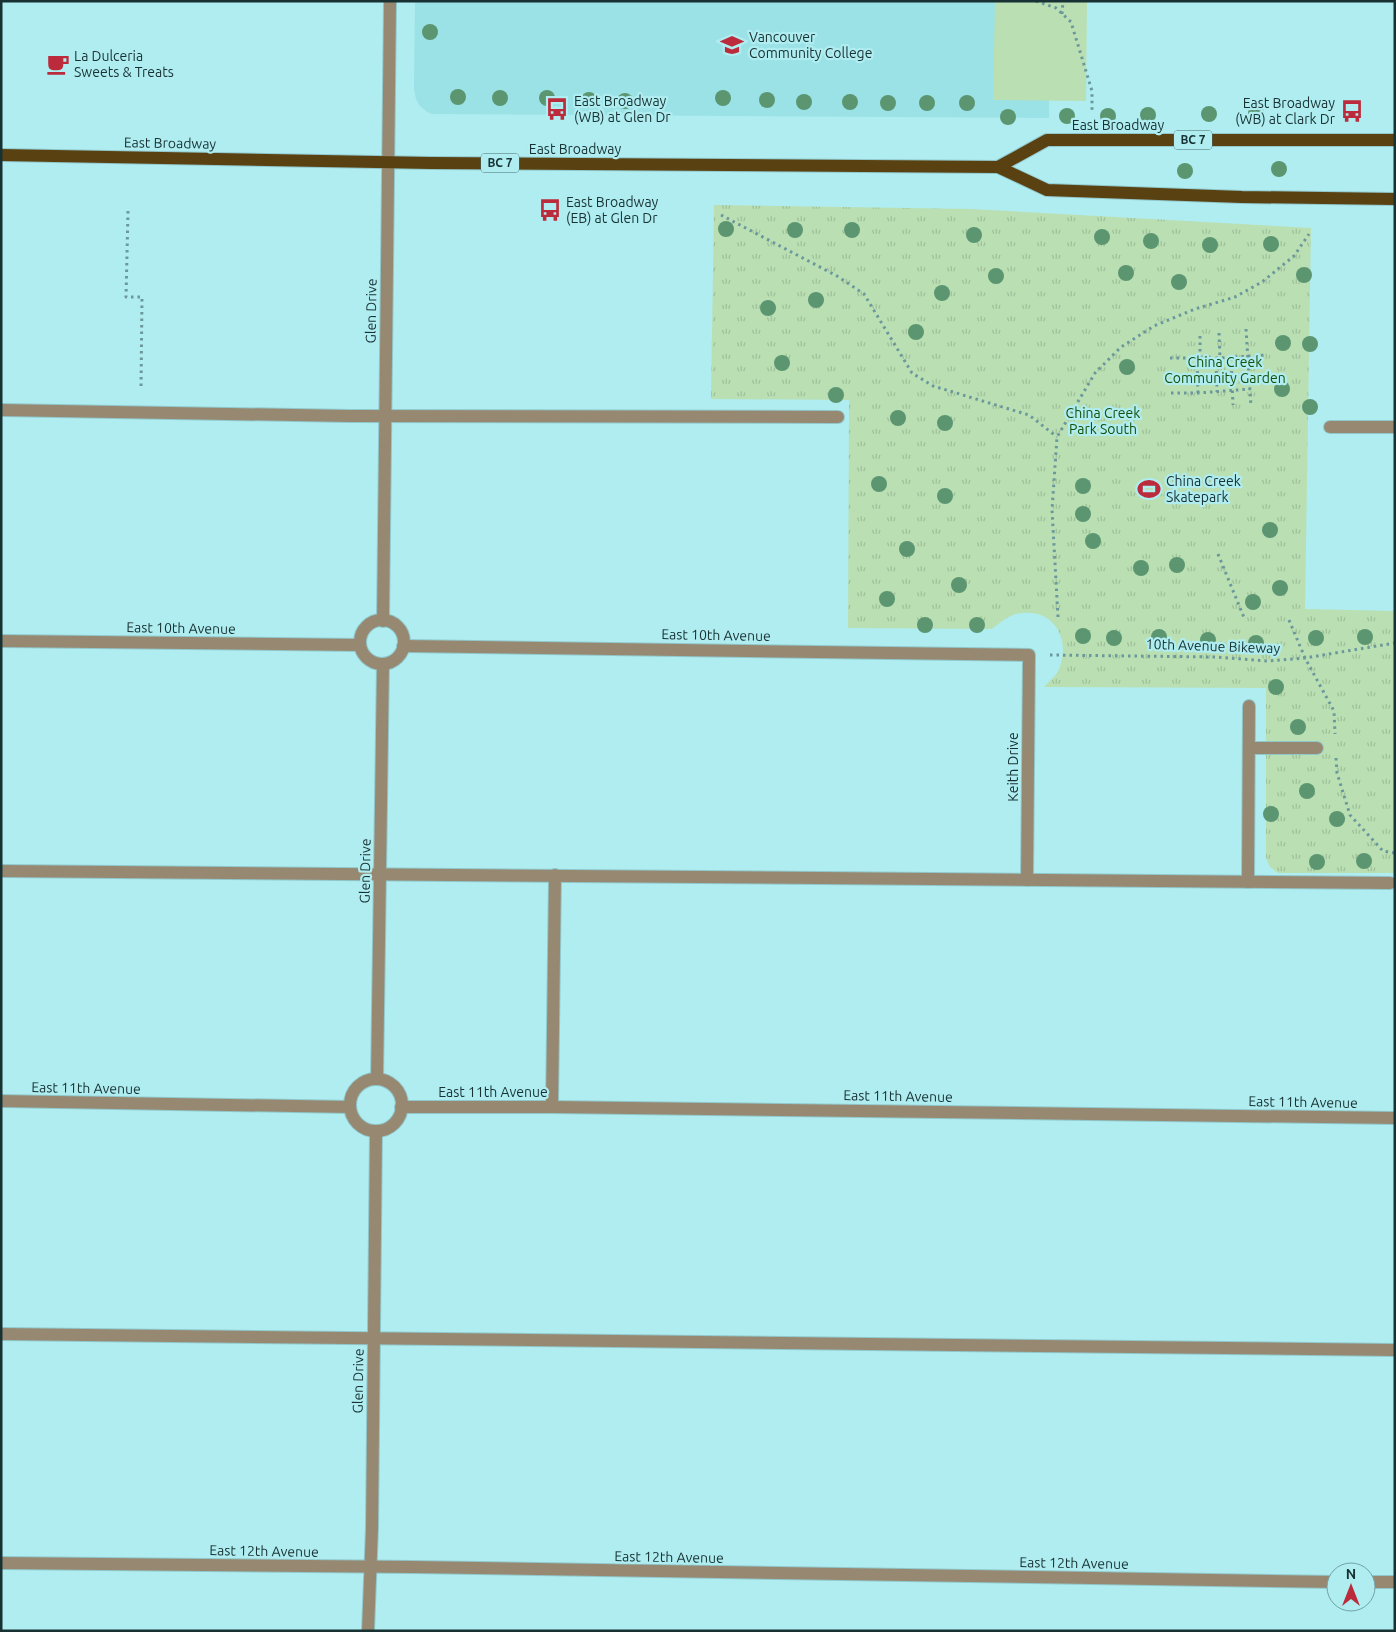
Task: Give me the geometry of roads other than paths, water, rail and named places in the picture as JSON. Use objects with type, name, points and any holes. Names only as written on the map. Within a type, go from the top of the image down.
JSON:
[{"type":"main road","name":"East Broadway","points":[[998,167],[1047,140],[1395,140]]},
{"type":"main road","name":"East Broadway","points":[[1,155],[998,167],[1047,190],[1242,197],[1395,199]]},
{"type":"street","name":"Glen Drive","points":[[384,621],[390,1]]},
{"type":"street","points":[[1,410],[385,415],[838,417]]},
{"type":"street","points":[[1330,427],[1395,427]]},
{"type":"street","points":[[384,621],[390,622],[401,632],[403,646],[396,658],[390,663],[376,664],[365,657],[360,645],[360,639],[366,627],[371,623],[384,621]]},
{"type":"street","name":"East 10th Avenue","points":[[1,640],[360,645]]},
{"type":"street","name":"East 10th Avenue","points":[[403,646],[1029,655]]},
{"type":"street","name":"Keith Drive","points":[[1027,880],[1029,655]]},
{"type":"street","name":"Glen Drive","points":[[377,1079],[383,664]]},
{"type":"street","points":[[1248,882],[1249,706]]},
{"type":"street","points":[[1249,748],[1317,748]]},
{"type":"street","points":[[1,871],[1390,883]]},
{"type":"street","points":[[552,1107],[555,875]]},
{"type":"street","points":[[377,1079],[385,1081],[398,1091],[401,1107],[400,1114],[390,1126],[376,1131],[368,1130],[355,1121],[350,1107],[354,1090],[368,1080],[377,1079]]},
{"type":"street","name":"East 11th Avenue","points":[[1,1101],[350,1107]]},
{"type":"street","name":"East 11th Avenue","points":[[401,1107],[552,1107],[1395,1118]]},
{"type":"street","name":"Glen Drive","points":[[368,1631],[376,1131]]},
{"type":"street","points":[[1,1334],[1395,1350]]},
{"type":"street","name":"East 12th Avenue","points":[[1,1563],[1326,1582]]},
{"type":"street","points":[[1376,1582],[1395,1582]]},
{"type":"place","name":"Vancouver Community College","points":[[732,45]]},
{"type":"place","name":"La Dulceria Sweets & Treats","points":[[58,64]]},
{"type":"place","name":"East Broadway (WB) at Glen Dr","points":[[557,109]]},
{"type":"place","name":"East Broadway (WB) at Clark Dr","points":[[1352,111]]},
{"type":"place","name":"East Broadway (EB) at Glen Dr","points":[[550,210]]},
{"type":"place","name":"China Creek Skatepark","points":[[1149,489]]},
{"type":"park label","name":"China Creek Community Garden","points":[[1225,370]]},
{"type":"park label","name":"China Creek Park South","points":[[1103,422]]}]
